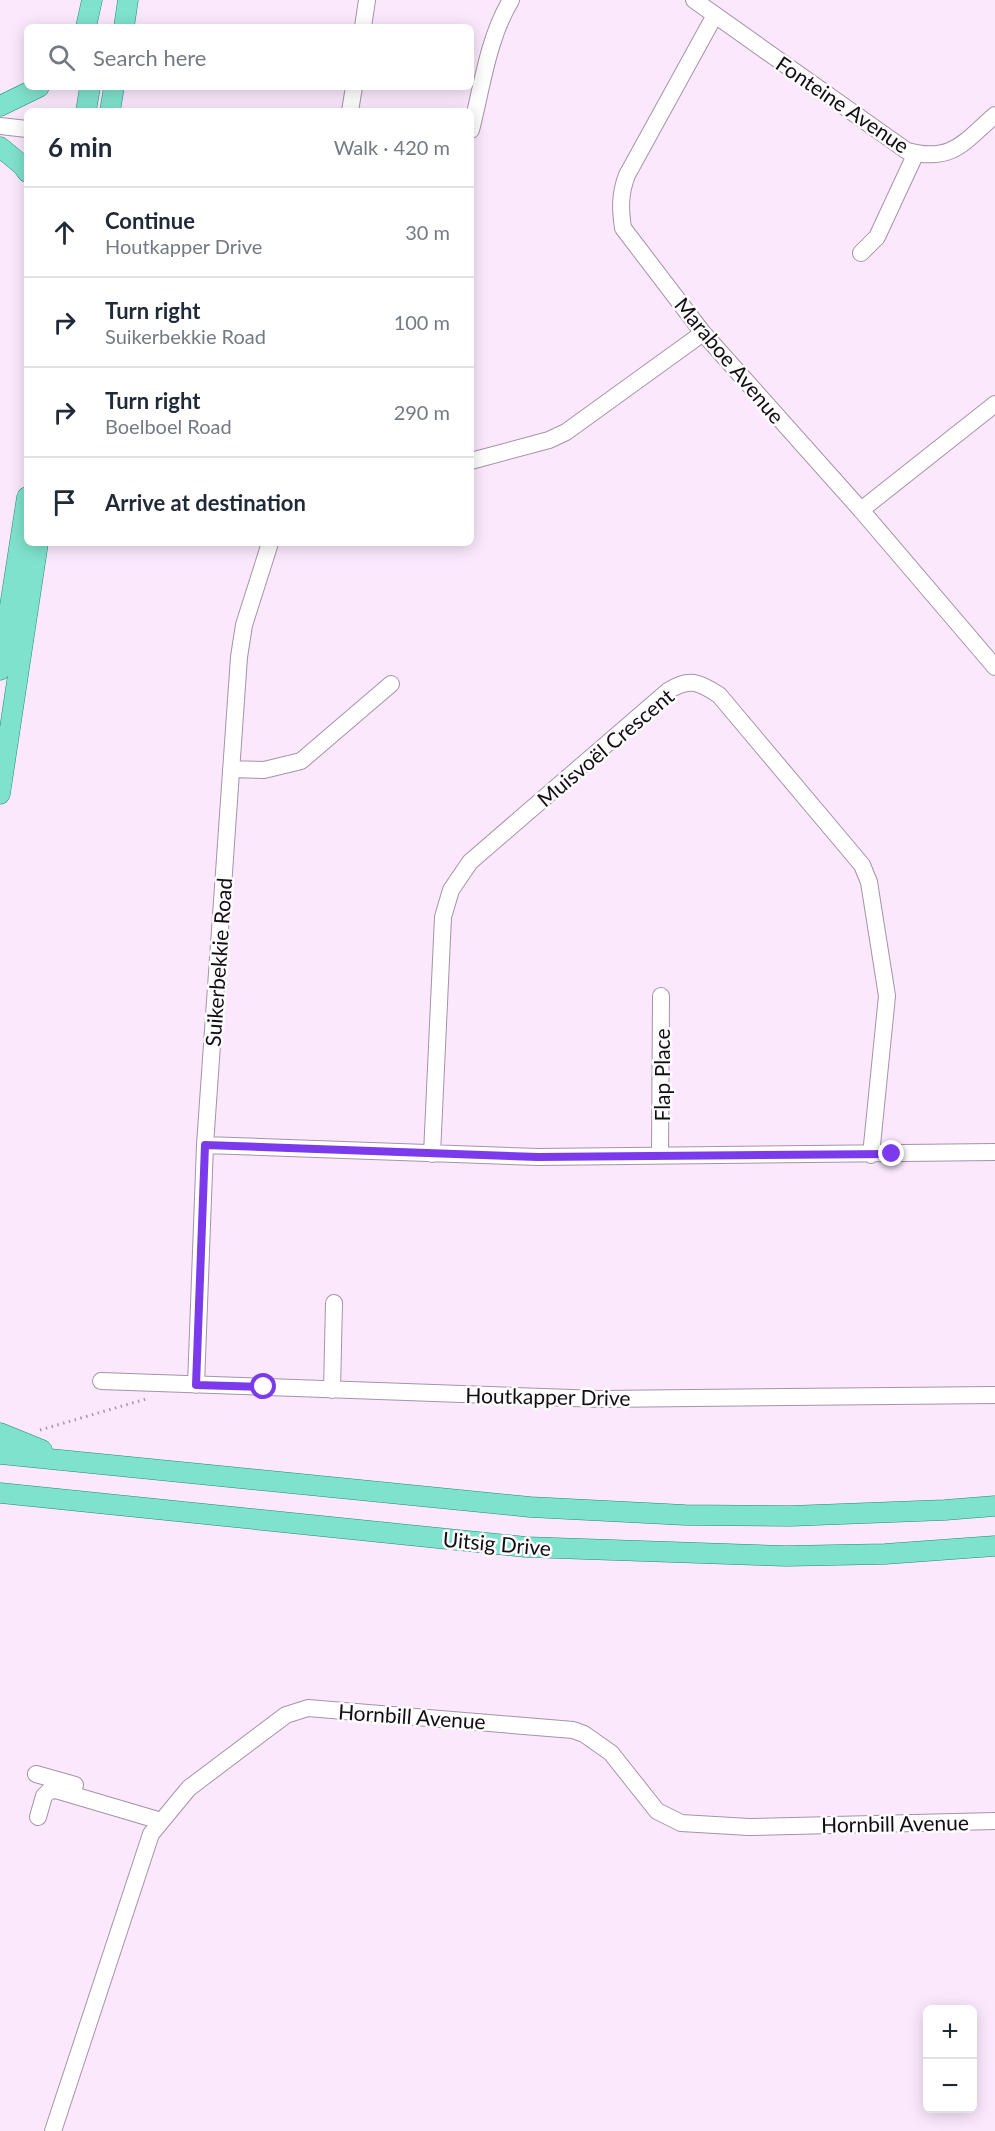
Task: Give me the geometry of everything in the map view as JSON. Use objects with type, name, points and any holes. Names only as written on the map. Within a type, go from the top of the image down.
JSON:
[{"type":"main road","points":[[87,24],[92,0]]},
{"type":"main road","points":[[100,24],[104,0]]},
{"type":"main road","points":[[124,24],[128,0]]},
{"type":"main road","points":[[0,106],[33,90]]},
{"type":"main road","points":[[86,108],[90,90]]},
{"type":"main road","points":[[110,108],[114,90]]},
{"type":"main road","points":[[0,147],[24,168]]},
{"type":"main road","points":[[0,670],[24,516]]},
{"type":"main road","points":[[0,794],[38,546]]},
{"type":"main road","name":"Uitsig Drive","points":[[3,1442],[73,1460],[530,1507],[685,1515],[843,1515],[995,1506]]},
{"type":"main road","name":"Uitsig Drive","points":[[0,1493],[526,1547],[786,1556],[885,1554],[995,1546]]},
{"type":"main road","points":[[0,1506],[122,1506]]},
{"type":"street","points":[[363,24],[367,0]]},
{"type":"street","points":[[474,118],[494,36],[502,14],[511,0]]},
{"type":"street","name":"Fonteine Avenue","points":[[694,0],[896,144],[916,153],[937,155],[957,149],[995,115]]},
{"type":"street","name":"Maraboe Avenue","points":[[716,15],[627,175],[622,188],[620,206],[623,228],[703,333],[861,510],[995,667]]},
{"type":"street","points":[[350,108],[354,90]]},
{"type":"street","points":[[0,126],[24,129]]},
{"type":"street","points":[[861,253],[877,237],[916,153]]},
{"type":"street","points":[[474,460],[549,440],[566,432],[703,333]]},
{"type":"street","points":[[861,510],[995,404]]},
{"type":"street","name":"Suikerbekkie Road","points":[[196,1385],[205,1145],[239,657],[244,625],[269,546]]},
{"type":"street","name":"Muisvoël Crescent","points":[[432,1154],[443,917],[451,890],[470,862],[668,691],[685,682],[701,683],[719,695],[866,872],[887,996],[871,1155]]},
{"type":"street","points":[[231,769],[264,770],[301,761],[391,684]]},
{"type":"street","name":"Flap Place","points":[[660,1155],[661,996]]},
{"type":"street","points":[[205,1145],[538,1157],[995,1152]]},
{"type":"street","points":[[332,1389],[334,1303]]},
{"type":"street","name":"Houtkapper Drive","points":[[101,1381],[600,1399],[995,1395]]},
{"type":"street","name":"Hornbill Avenue","points":[[53,2131],[151,1834],[189,1788],[286,1715],[308,1708],[573,1730],[584,1734],[611,1753],[657,1811],[681,1823],[749,1827],[995,1821]]},
{"type":"street","points":[[36,1774],[164,1816]]},
{"type":"street","points":[[38,1817],[44,1796],[49,1791],[56,1790],[164,1816]]},
{"type":"path","points":[[3,1442],[153,1397]]},
{"type":"route","points":[[264,1387],[196,1385],[205,1145],[538,1157],[892,1154]]}]
